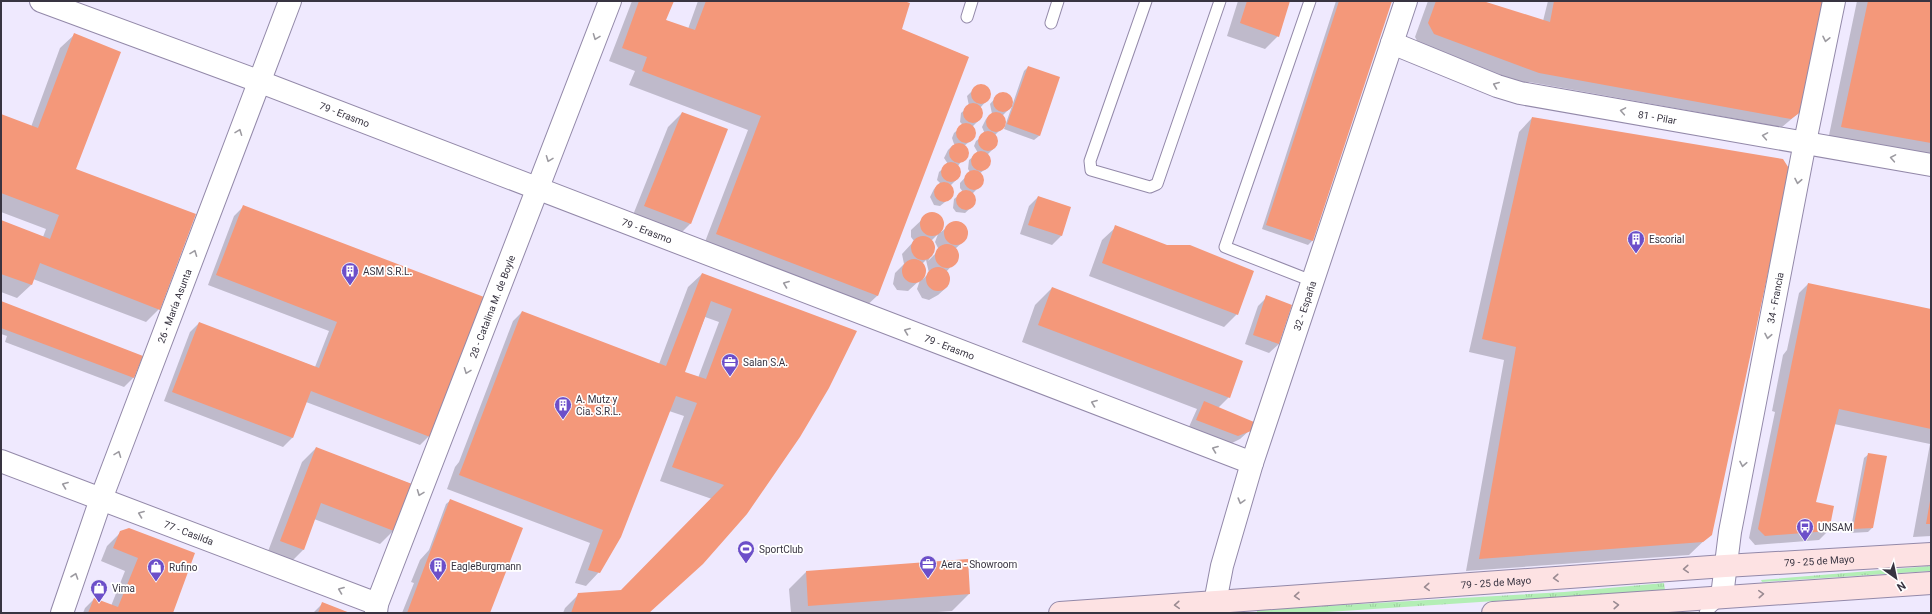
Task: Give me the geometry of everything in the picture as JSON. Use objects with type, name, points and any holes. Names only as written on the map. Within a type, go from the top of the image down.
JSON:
[{"type":"main road","name":"79 - 25 de Mayo","points":[[1060,613],[1214,608],[1725,566],[1931,554]]},
{"type":"main road","points":[[1493,613],[1720,605],[1931,582]]},
{"type":"street","name":"79 - Erasmo","points":[[41,1],[258,81],[1252,463]]},
{"type":"street","name":"26 - María Asunta","points":[[62,613],[101,498],[258,81],[290,1]]},
{"type":"street","name":"28 - Catalina M. de Boyle","points":[[376,608],[610,1]]},
{"type":"street","name":"32 - España","points":[[1214,608],[1222,566],[1252,463],[1406,1]]},
{"type":"street","name":"34 - Francia","points":[[1720,605],[1730,532],[1805,142],[1834,1]]},
{"type":"street","name":"81 - Pilar","points":[[1392,43],[1497,86],[1520,93],[1805,142],[1931,166]]},
{"type":"street","name":"77 - Casilda","points":[[1,460],[101,498],[376,608]]},
{"type":"lane","points":[[967,17],[972,1]]},
{"type":"lane","points":[[1051,23],[1058,1]]},
{"type":"lane","points":[[1146,1],[1090,161],[1091,170],[1150,187],[1157,184],[1220,1]]},
{"type":"lane","points":[[1310,1],[1225,247],[1312,281]]},
{"type":"lane","points":[[1704,613],[1720,605]]},
{"type":"green space","points":[[1931,566],[1931,571],[1762,582],[1761,580]]},
{"type":"green space","points":[[1664,583],[1665,590],[1312,613],[1257,613],[1257,610],[1564,592]]},
{"type":"building","points":[[639,1],[674,1],[666,20],[695,30],[706,1],[904,1],[910,3],[902,29],[969,57],[878,296],[716,234],[761,116],[642,71],[647,57],[622,48]]},
{"type":"building","points":[[1247,1],[1290,1],[1279,37],[1240,23]]},
{"type":"building","points":[[1339,1],[1392,1],[1313,241],[1266,225]]},
{"type":"building","points":[[1436,1],[1483,1],[1550,22],[1554,1],[1825,1],[1802,111],[1791,119],[1539,73],[1434,34],[1428,23]]},
{"type":"building","points":[[1868,1],[1931,1],[1931,143],[1841,127]]},
{"type":"building","points":[[74,33],[121,52],[76,169],[196,214],[160,310],[40,263],[32,285],[1,274],[1,220],[50,239],[59,215],[1,193],[1,114],[38,128]]},
{"type":"building","points":[[1028,66],[1060,77],[1040,136],[1007,124]]},
{"type":"building","points":[[981,84],[988,87],[991,94],[988,101],[981,104],[974,101],[971,94],[974,87]]},
{"type":"building","points":[[1003,92],[1010,95],[1013,102],[1010,109],[1003,112],[996,109],[993,102],[996,95]]},
{"type":"building","points":[[973,103],[980,106],[983,113],[980,120],[973,123],[966,120],[963,113],[966,106]]},
{"type":"building","points":[[682,112],[728,129],[691,224],[644,206]]},
{"type":"building","points":[[996,112],[1003,115],[1006,122],[1003,129],[996,132],[989,129],[986,122],[989,115]]},
{"type":"building","name":"Escorial","points":[[1532,117],[1783,159],[1790,170],[1712,535],[1703,542],[1479,559],[1516,347],[1482,339]]},
{"type":"building","points":[[966,123],[973,126],[976,133],[973,140],[966,143],[959,140],[956,133],[959,126]]},
{"type":"building","points":[[988,131],[995,134],[998,141],[995,148],[988,151],[981,148],[978,141],[981,134]]},
{"type":"building","points":[[959,143],[966,146],[969,153],[966,160],[959,163],[952,160],[949,153],[952,146]]},
{"type":"building","points":[[981,151],[988,154],[991,161],[988,168],[981,171],[974,168],[971,161],[974,154]]},
{"type":"building","points":[[951,162],[958,165],[961,172],[958,179],[951,182],[944,179],[941,172],[944,165]]},
{"type":"building","points":[[974,170],[981,173],[984,180],[981,187],[974,190],[967,187],[964,180],[967,173]]},
{"type":"building","points":[[944,182],[951,185],[954,192],[951,199],[944,202],[937,199],[934,192],[937,185]]},
{"type":"building","points":[[966,190],[973,193],[976,200],[973,207],[966,210],[959,207],[956,200],[959,193]]},
{"type":"building","points":[[1038,196],[1071,207],[1062,236],[1028,225]]},
{"type":"building","points":[[243,205],[484,297],[430,437],[311,391],[293,438],[172,392],[199,322],[319,368],[337,322],[216,275]]},
{"type":"building","points":[[932,212],[941,215],[944,224],[941,233],[932,236],[923,233],[920,224],[923,215]]},
{"type":"building","points":[[956,221],[965,224],[968,233],[965,242],[956,245],[947,242],[944,233],[947,224]]},
{"type":"building","points":[[1115,225],[1167,245],[1190,245],[1254,271],[1238,315],[1102,263]]},
{"type":"building","points":[[923,236],[932,239],[935,248],[932,257],[923,260],[914,257],[911,248],[914,239]]},
{"type":"building","points":[[947,244],[956,247],[959,256],[956,265],[947,268],[938,265],[935,256],[938,247]]},
{"type":"building","points":[[914,259],[923,262],[926,271],[923,280],[914,283],[905,280],[902,271],[905,262]]},
{"type":"building","points":[[938,267],[947,270],[950,279],[947,288],[938,291],[929,288],[926,279],[929,270]]},
{"type":"building","points":[[702,273],[857,331],[829,388],[800,437],[747,514],[703,564],[649,613],[571,613],[578,593],[621,590],[724,485],[672,467],[697,403],[676,396],[621,537],[600,573],[588,570],[603,530],[459,475],[522,311],[666,366]],"holes":[[[711,301],[732,309],[706,379],[685,372]]]},
{"type":"building","points":[[1808,283],[1931,309],[1931,429],[1839,409],[1816,502],[1834,506],[1829,531],[1765,536],[1758,529]]},
{"type":"building","points":[[1052,287],[1243,361],[1230,398],[1038,325]]},
{"type":"building","points":[[1266,295],[1292,305],[1279,344],[1253,335]]},
{"type":"building","points":[[1,301],[143,356],[134,378],[1,328]]},
{"type":"building","points":[[1204,401],[1254,422],[1251,431],[1238,436],[1196,420]]},
{"type":"building","points":[[316,447],[412,484],[394,531],[321,503],[304,550],[280,541]]},
{"type":"building","points":[[1868,453],[1887,456],[1873,528],[1853,529]]},
{"type":"building","points":[[450,499],[523,528],[490,613],[407,613]]},
{"type":"building","points":[[1930,501],[1931,524],[1926,524]]},
{"type":"building","name":"Rufino","points":[[129,528],[195,553],[173,613],[88,613],[94,598],[118,607],[138,558],[113,548],[120,531]]},
{"type":"building","points":[[968,559],[970,594],[808,606],[806,571]]},
{"type":"building","points":[[322,602],[350,613],[318,613]]},
{"type":"place","name":"Escorial","points":[[1636,254]]},
{"type":"place","name":"ASM S.R.L.","points":[[350,286]]},
{"type":"place","name":"Salan S.A.","points":[[730,377]]},
{"type":"place","name":"A. Mutz y Cia. S.R.L.","points":[[563,420]]},
{"type":"place","name":"UNSAM","points":[[1805,542]]},
{"type":"place","name":"SportClub","points":[[746,564]]},
{"type":"place","name":"Aera - Showroom","points":[[928,579]]},
{"type":"place","name":"EagleBurgmann","points":[[438,581]]},
{"type":"place","name":"Rufino","points":[[156,582]]},
{"type":"place","name":"Vima","points":[[99,603]]}]
